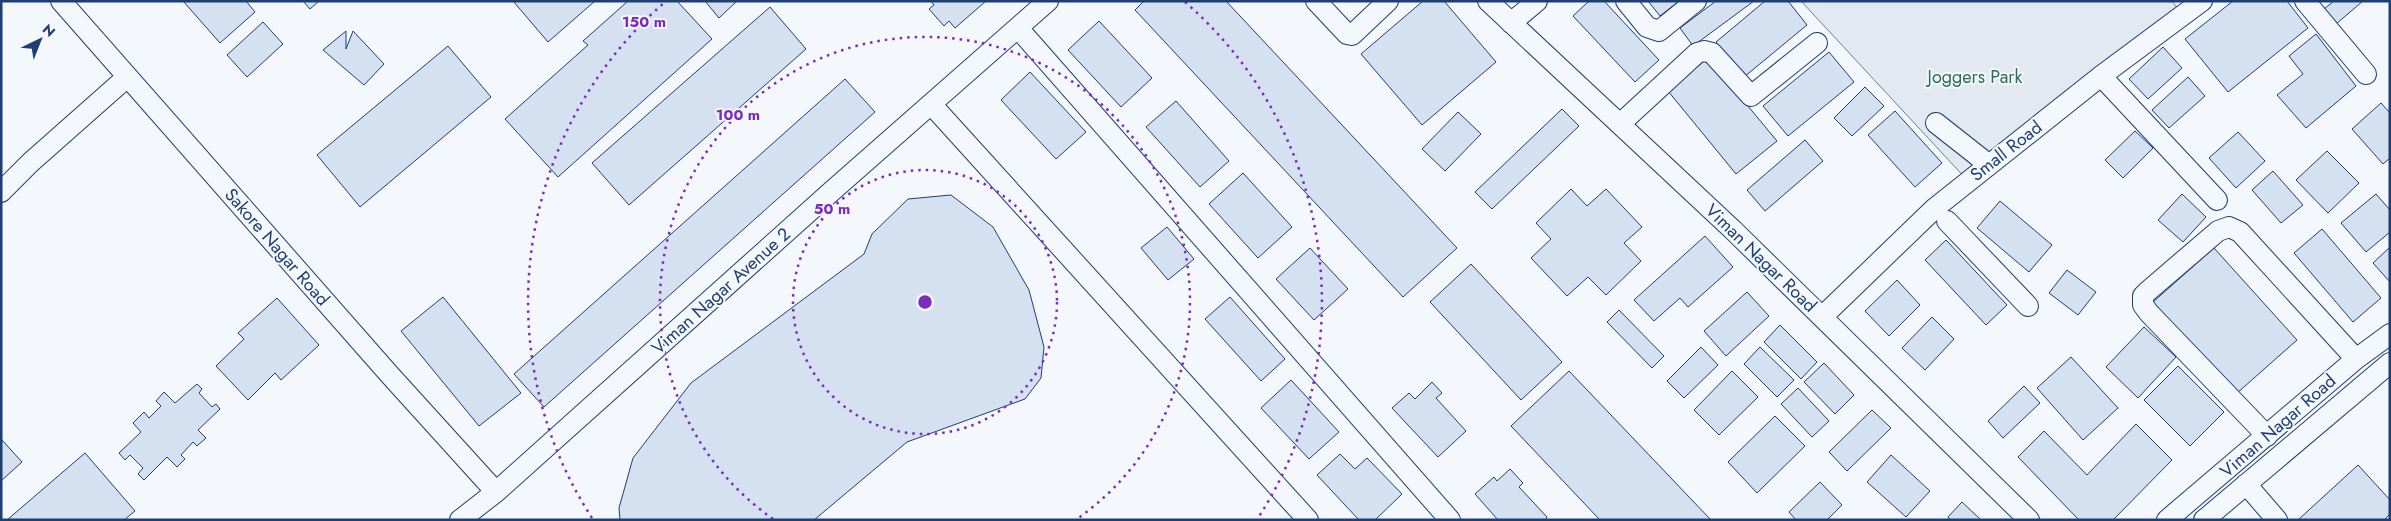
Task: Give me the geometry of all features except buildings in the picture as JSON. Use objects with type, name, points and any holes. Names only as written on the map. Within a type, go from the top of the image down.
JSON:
[{"type":"street","name":"Sakore Nagar Road","points":[[61,1],[126,78],[189,146],[395,382],[496,492]]},
{"type":"street","name":"Viman Nagar Avenue 2","points":[[460,520],[496,492],[1048,1]]},
{"type":"street","points":[[1316,1],[1347,34],[1352,35],[1388,1]]},
{"type":"street","name":"Viman Nagar Road","points":[[1488,1],[1822,317],[2029,520]]},
{"type":"street","points":[[1511,23],[1537,1]]},
{"type":"street","points":[[1626,1],[1647,27],[1659,31],[1696,1]]},
{"type":"street","name":"Small Road","points":[[1822,317],[1935,208],[2101,76],[2202,1]]},
{"type":"street","points":[[2305,1],[2366,74]]},
{"type":"street","points":[[1018,28],[1450,520]]},
{"type":"street","points":[[1620,124],[1697,53],[1704,51],[1712,54],[1751,96],[1817,43]]},
{"type":"street","points":[[2101,76],[2216,200]]},
{"type":"street","points":[[1,192],[37,157],[126,78]]},
{"type":"street","points":[[931,104],[1308,520]]},
{"type":"street","points":[[1936,123],[1988,164]]},
{"type":"street","points":[[1947,221],[2028,306]]},
{"type":"street","points":[[2267,436],[2149,313],[2143,305],[2143,296],[2148,291],[2218,231],[2229,227],[2240,232],[2356,359]]},
{"type":"street","name":"Viman Nagar Road","points":[[2168,520],[2356,359],[2390,334]]},
{"type":"street","name":"Viman Nagar Road","points":[[2204,520],[2390,363]]},
{"type":"street","points":[[2246,484],[2277,520]]},
{"type":"green space","name":"Joggers Park","points":[[1801,1],[2172,1],[2178,9],[1968,181]]}]
